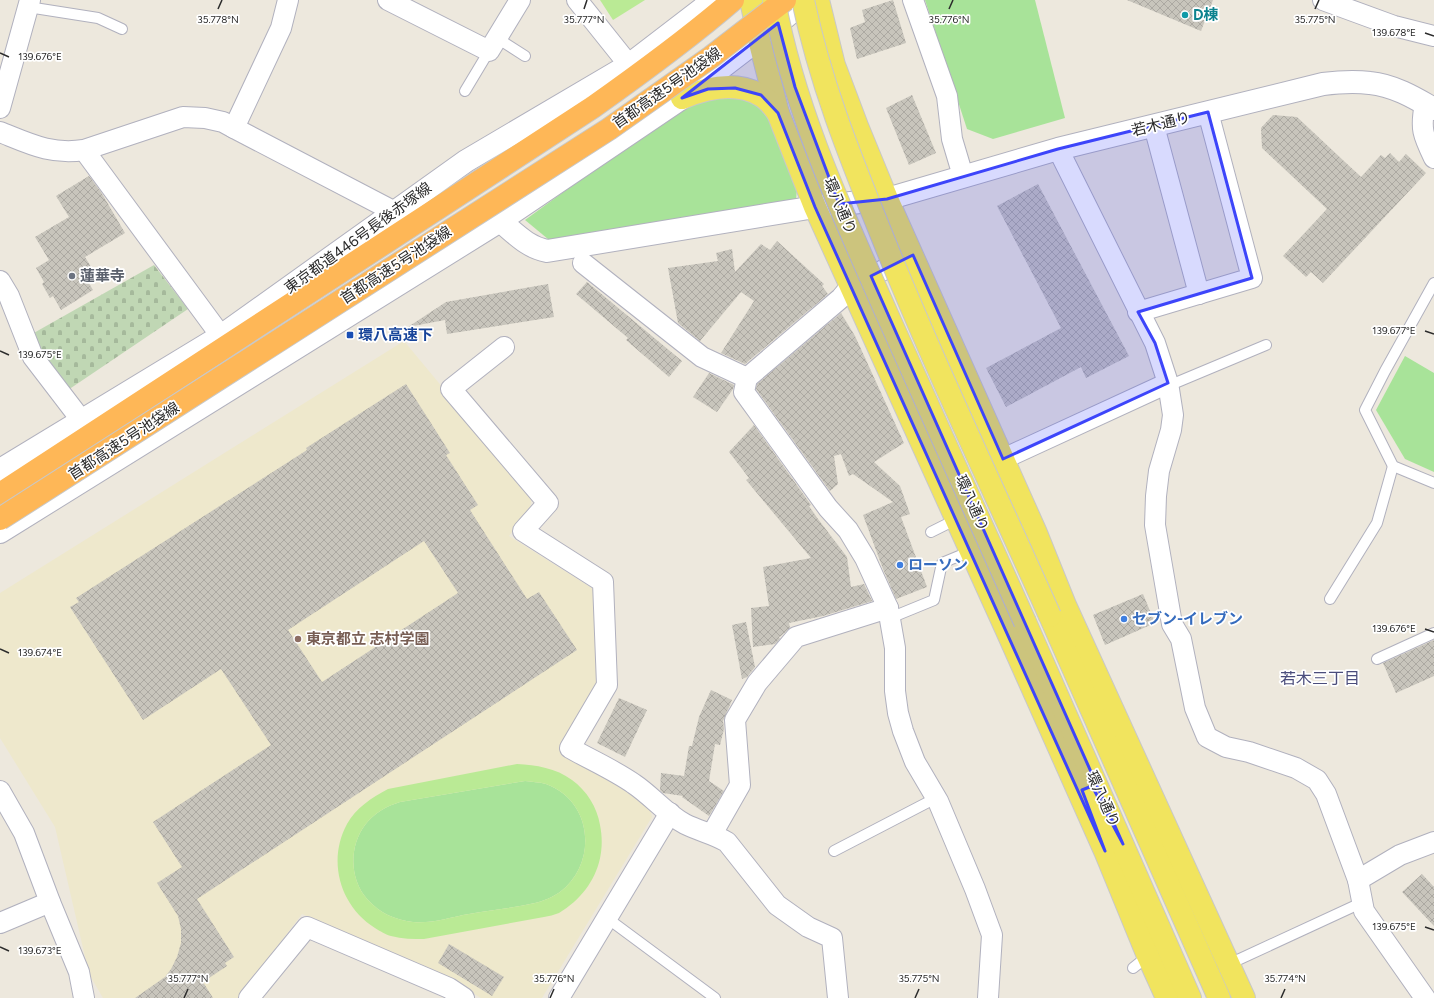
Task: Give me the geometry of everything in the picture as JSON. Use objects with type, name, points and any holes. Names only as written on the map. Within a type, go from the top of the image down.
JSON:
[{"type":"highway","name":"首都高速5号池袋線","points":[[0,494],[593,107],[700,28],[733,0]]},
{"type":"highway","name":"首都高速5号池袋線","points":[[0,519],[609,129],[711,57],[785,0]]},
{"type":"main road","name":"東京都道446号長後赤塚線","points":[[0,470],[221,336],[466,161],[629,65],[702,9],[711,0]]},
{"type":"main road","points":[[751,0],[759,40],[778,113],[815,206],[971,551],[1016,627],[1114,847],[1140,962],[1167,998]]},
{"type":"main road","name":"環八通り","points":[[774,0],[778,25],[795,87],[815,144],[845,218],[1016,627],[1114,847],[1190,998]]},
{"type":"main road","name":"環八通り","points":[[803,0],[822,79],[841,134],[901,283],[1058,610],[1147,837],[1219,998]]},
{"type":"main road","points":[[0,532],[500,221],[682,98],[759,40],[806,0]]},
{"type":"main road","points":[[818,0],[834,65],[857,126],[887,198],[1036,533],[1058,610],[1104,713],[1166,826]]},
{"type":"main road","name":"若木通り","points":[[500,221],[527,243],[537,249],[548,251],[815,206],[887,198],[1058,149],[1323,84],[1347,82],[1372,83],[1400,91],[1430,106]]},
{"type":"main road","points":[[682,98],[708,89],[736,88],[749,90],[761,95],[770,102],[778,113]]},
{"type":"main road","points":[[1058,610],[1166,826],[1244,998]]},
{"type":"main road","points":[[1104,713],[1147,837]]},
{"type":"street","points":[[234,128],[281,28],[288,0]]},
{"type":"street","points":[[391,1],[493,44],[520,0]]},
{"type":"street","points":[[563,0],[579,23]]},
{"type":"street","points":[[577,0],[629,65]]},
{"type":"street","points":[[913,0],[947,96],[952,139],[963,176]]},
{"type":"street","points":[[1323,0],[1394,26],[1434,36]]},
{"type":"street","points":[[0,108],[29,3]]},
{"type":"street","points":[[1430,106],[1422,120],[1423,136],[1434,158]]},
{"type":"street","points":[[1138,312],[1252,278],[1208,112]]},
{"type":"street","points":[[0,132],[48,150],[69,152],[84,150],[183,117],[205,118],[223,122],[395,212]]},
{"type":"street","points":[[1154,126],[1199,294]]},
{"type":"street","points":[[1058,149],[1138,312],[1155,343],[1168,385],[1173,415],[1171,430],[1159,472],[1155,525],[1172,624],[1181,639],[1195,708],[1207,737],[1226,747],[1249,752],[1296,768],[1317,780],[1326,794],[1358,880],[1361,903],[1364,911],[1425,998]]},
{"type":"street","points":[[84,150],[221,336]]},
{"type":"street","points":[[913,256],[850,286],[841,298],[747,378],[744,392],[828,508],[848,530],[865,558],[889,613],[895,648],[898,713],[903,731],[915,762],[936,798],[975,889],[992,936],[988,998]]},
{"type":"street","points":[[583,263],[702,357],[747,378]]},
{"type":"street","points":[[0,281],[9,296],[33,357],[82,421]]},
{"type":"street","points":[[504,346],[451,389],[548,503],[523,531],[603,582],[607,685],[570,748],[633,783],[653,798],[670,814],[685,824],[712,834],[727,842],[777,905],[808,927],[832,938],[838,998]]},
{"type":"street","points":[[1003,459],[1168,385]]},
{"type":"street","points":[[712,834],[740,785],[734,720],[757,683],[796,637],[889,613]]},
{"type":"street","points":[[2,801],[24,833],[78,972],[84,998]]},
{"type":"street","points":[[559,998],[670,814]]},
{"type":"street","points":[[1358,880],[1400,855],[1434,842]]},
{"type":"street","points":[[0,923],[50,902]]},
{"type":"street","points":[[249,998],[307,927],[449,988],[464,998]]},
{"type":"lane","points":[[29,3],[98,18],[122,29]]},
{"type":"lane","points":[[465,91],[493,44],[525,56]]},
{"type":"lane","points":[[1434,283],[1365,410],[1394,466],[1434,483]]},
{"type":"lane","points":[[1168,385],[1266,344]]},
{"type":"lane","points":[[1330,599],[1377,523],[1394,466]]},
{"type":"lane","points":[[931,532],[957,519]]},
{"type":"lane","points":[[889,613],[934,600],[942,564],[971,551]]},
{"type":"lane","points":[[1377,658],[1434,633]]},
{"type":"lane","points":[[834,851],[936,798]]},
{"type":"lane","points":[[1229,964],[1361,903]]},
{"type":"lane","points":[[607,918],[715,998]]},
{"type":"highlighted area","points":[[778,23],[795,87],[839,204],[887,199],[1058,149],[1208,112],[1252,278],[1138,312],[1155,343],[1168,383],[1003,459],[913,255],[871,276],[1123,844],[1092,786],[1082,790],[1105,851],[815,207],[778,113],[761,95],[735,88],[708,89],[682,98]]},
{"type":"shaded area","name":"東京都立 志村学園","points":[[404,341],[532,495],[530,509],[509,536],[595,590],[596,685],[561,746],[562,756],[607,779],[650,808],[652,817],[542,998],[481,998],[456,983],[302,914],[238,998],[103,998],[89,974],[55,827],[0,738],[0,593]]},
{"type":"green space","points":[[600,0],[645,0],[613,20]]},
{"type":"green space","points":[[925,0],[1035,0],[1065,118],[993,139],[967,129]]},
{"type":"green space","points":[[727,91],[765,106],[797,187],[796,201],[554,244],[525,220],[687,102]]},
{"type":"green space","points":[[154,265],[188,309],[68,390],[38,354],[32,334]]},
{"type":"green space","points":[[1405,356],[1434,373],[1434,472],[1405,459],[1376,410]]},
{"type":"green space","points":[[517,764],[539,766],[553,770],[566,776],[577,784],[587,794],[594,806],[599,818],[602,836],[602,847],[598,867],[582,894],[559,913],[424,939],[403,938],[387,935],[363,919],[353,908],[345,895],[340,882],[338,853],[341,838],[351,818],[364,804],[388,789]],"holes":[[[525,781],[546,784],[562,792],[573,804],[581,818],[585,834],[585,850],[580,865],[572,880],[560,892],[548,899],[535,903],[434,921],[420,922],[406,921],[388,915],[373,905],[362,892],[354,873],[353,863],[356,843],[365,825],[381,810],[400,802]]]},
{"type":"green space","points":[[525,781],[546,784],[562,792],[573,804],[581,818],[585,834],[585,850],[580,865],[572,880],[560,892],[548,899],[535,903],[434,921],[413,922],[394,918],[388,915],[373,905],[362,892],[354,873],[353,863],[356,843],[365,825],[381,810],[400,802]]},
{"type":"building","points":[[893,0],[906,43],[857,59],[850,28],[865,22],[862,10]]},
{"type":"building","name":"D棟","points":[[1127,0],[1213,0],[1201,31]]},
{"type":"building","points":[[912,95],[936,153],[909,165],[886,108]]},
{"type":"building","points":[[1273,115],[1297,117],[1361,177],[1381,155],[1385,158],[1390,153],[1399,162],[1406,154],[1426,173],[1323,283],[1311,272],[1306,277],[1283,256],[1327,209],[1262,148],[1261,128]]},
{"type":"building","points":[[89,176],[101,192],[125,233],[85,257],[96,275],[87,280],[93,290],[61,310],[53,296],[50,298],[42,284],[44,282],[36,268],[49,260],[35,237],[69,217],[56,196]]},
{"type":"building","points":[[1038,184],[1129,356],[1086,378],[1081,367],[1006,407],[986,368],[1061,328],[997,206]]},
{"type":"building","points":[[777,241],[824,284],[822,286],[828,294],[745,364],[721,353],[754,301],[741,292],[700,341],[678,323],[668,268],[718,261],[716,253],[732,249],[735,272],[761,244],[770,250]]},
{"type":"building","points":[[587,282],[682,361],[669,377],[626,340],[628,338],[576,294]]},
{"type":"building","points":[[548,284],[554,317],[447,334],[445,320],[408,327],[446,302]]},
{"type":"building","points":[[841,313],[855,336],[904,443],[874,462],[900,486],[910,514],[901,517],[927,587],[896,599],[863,515],[893,502],[853,474],[849,476],[841,454],[834,456],[838,484],[830,491],[756,389],[757,384]]},
{"type":"building","points":[[709,373],[734,385],[733,389],[717,412],[693,397]]},
{"type":"building","points":[[406,384],[450,453],[446,455],[478,505],[470,510],[527,599],[539,592],[577,650],[197,899],[234,957],[225,963],[227,966],[203,982],[213,998],[135,998],[165,977],[177,957],[181,943],[181,929],[178,916],[157,883],[182,867],[153,822],[271,745],[221,669],[143,720],[70,607],[79,602],[76,598],[307,450],[306,448]],"holes":[[[424,541],[458,593],[322,682],[288,630]]]},
{"type":"building","points":[[754,425],[811,505],[809,506],[818,519],[847,557],[851,587],[864,584],[872,601],[823,616],[789,623],[790,628],[779,637],[780,639],[775,644],[753,647],[751,608],[769,606],[763,567],[811,558],[746,480],[749,478],[729,452]]},
{"type":"building","name":"セブン-イレブン","points":[[1143,594],[1155,623],[1105,645],[1093,615]]},
{"type":"building","points":[[746,622],[755,667],[747,677],[742,679],[732,625]]},
{"type":"building","points":[[1434,640],[1434,676],[1396,693],[1383,663]]},
{"type":"building","points":[[711,690],[732,700],[723,721],[724,729],[720,745],[715,744],[709,781],[724,791],[709,816],[682,797],[683,796],[663,793],[660,790],[661,773],[684,776],[689,746],[692,746],[699,717]]},
{"type":"building","points":[[619,698],[647,710],[625,757],[597,743]]},
{"type":"building","points":[[1422,874],[1434,887],[1434,926],[1402,892]]},
{"type":"building","points":[[449,944],[504,977],[492,996],[438,963]]},
{"type":"place","name":"D棟","points":[[1185,15]]},
{"type":"place","name":"蓮華寺","points":[[72,276]]},
{"type":"place","name":"環八高速下","points":[[350,335]]},
{"type":"place","name":"ローソン","points":[[900,565]]},
{"type":"place","name":"セブン-イレブン","points":[[1124,619]]},
{"type":"place","name":"東京都立 志村学園","points":[[298,639]]},
{"type":"district","name":"若木三丁目","points":[[1320,678]]}]
